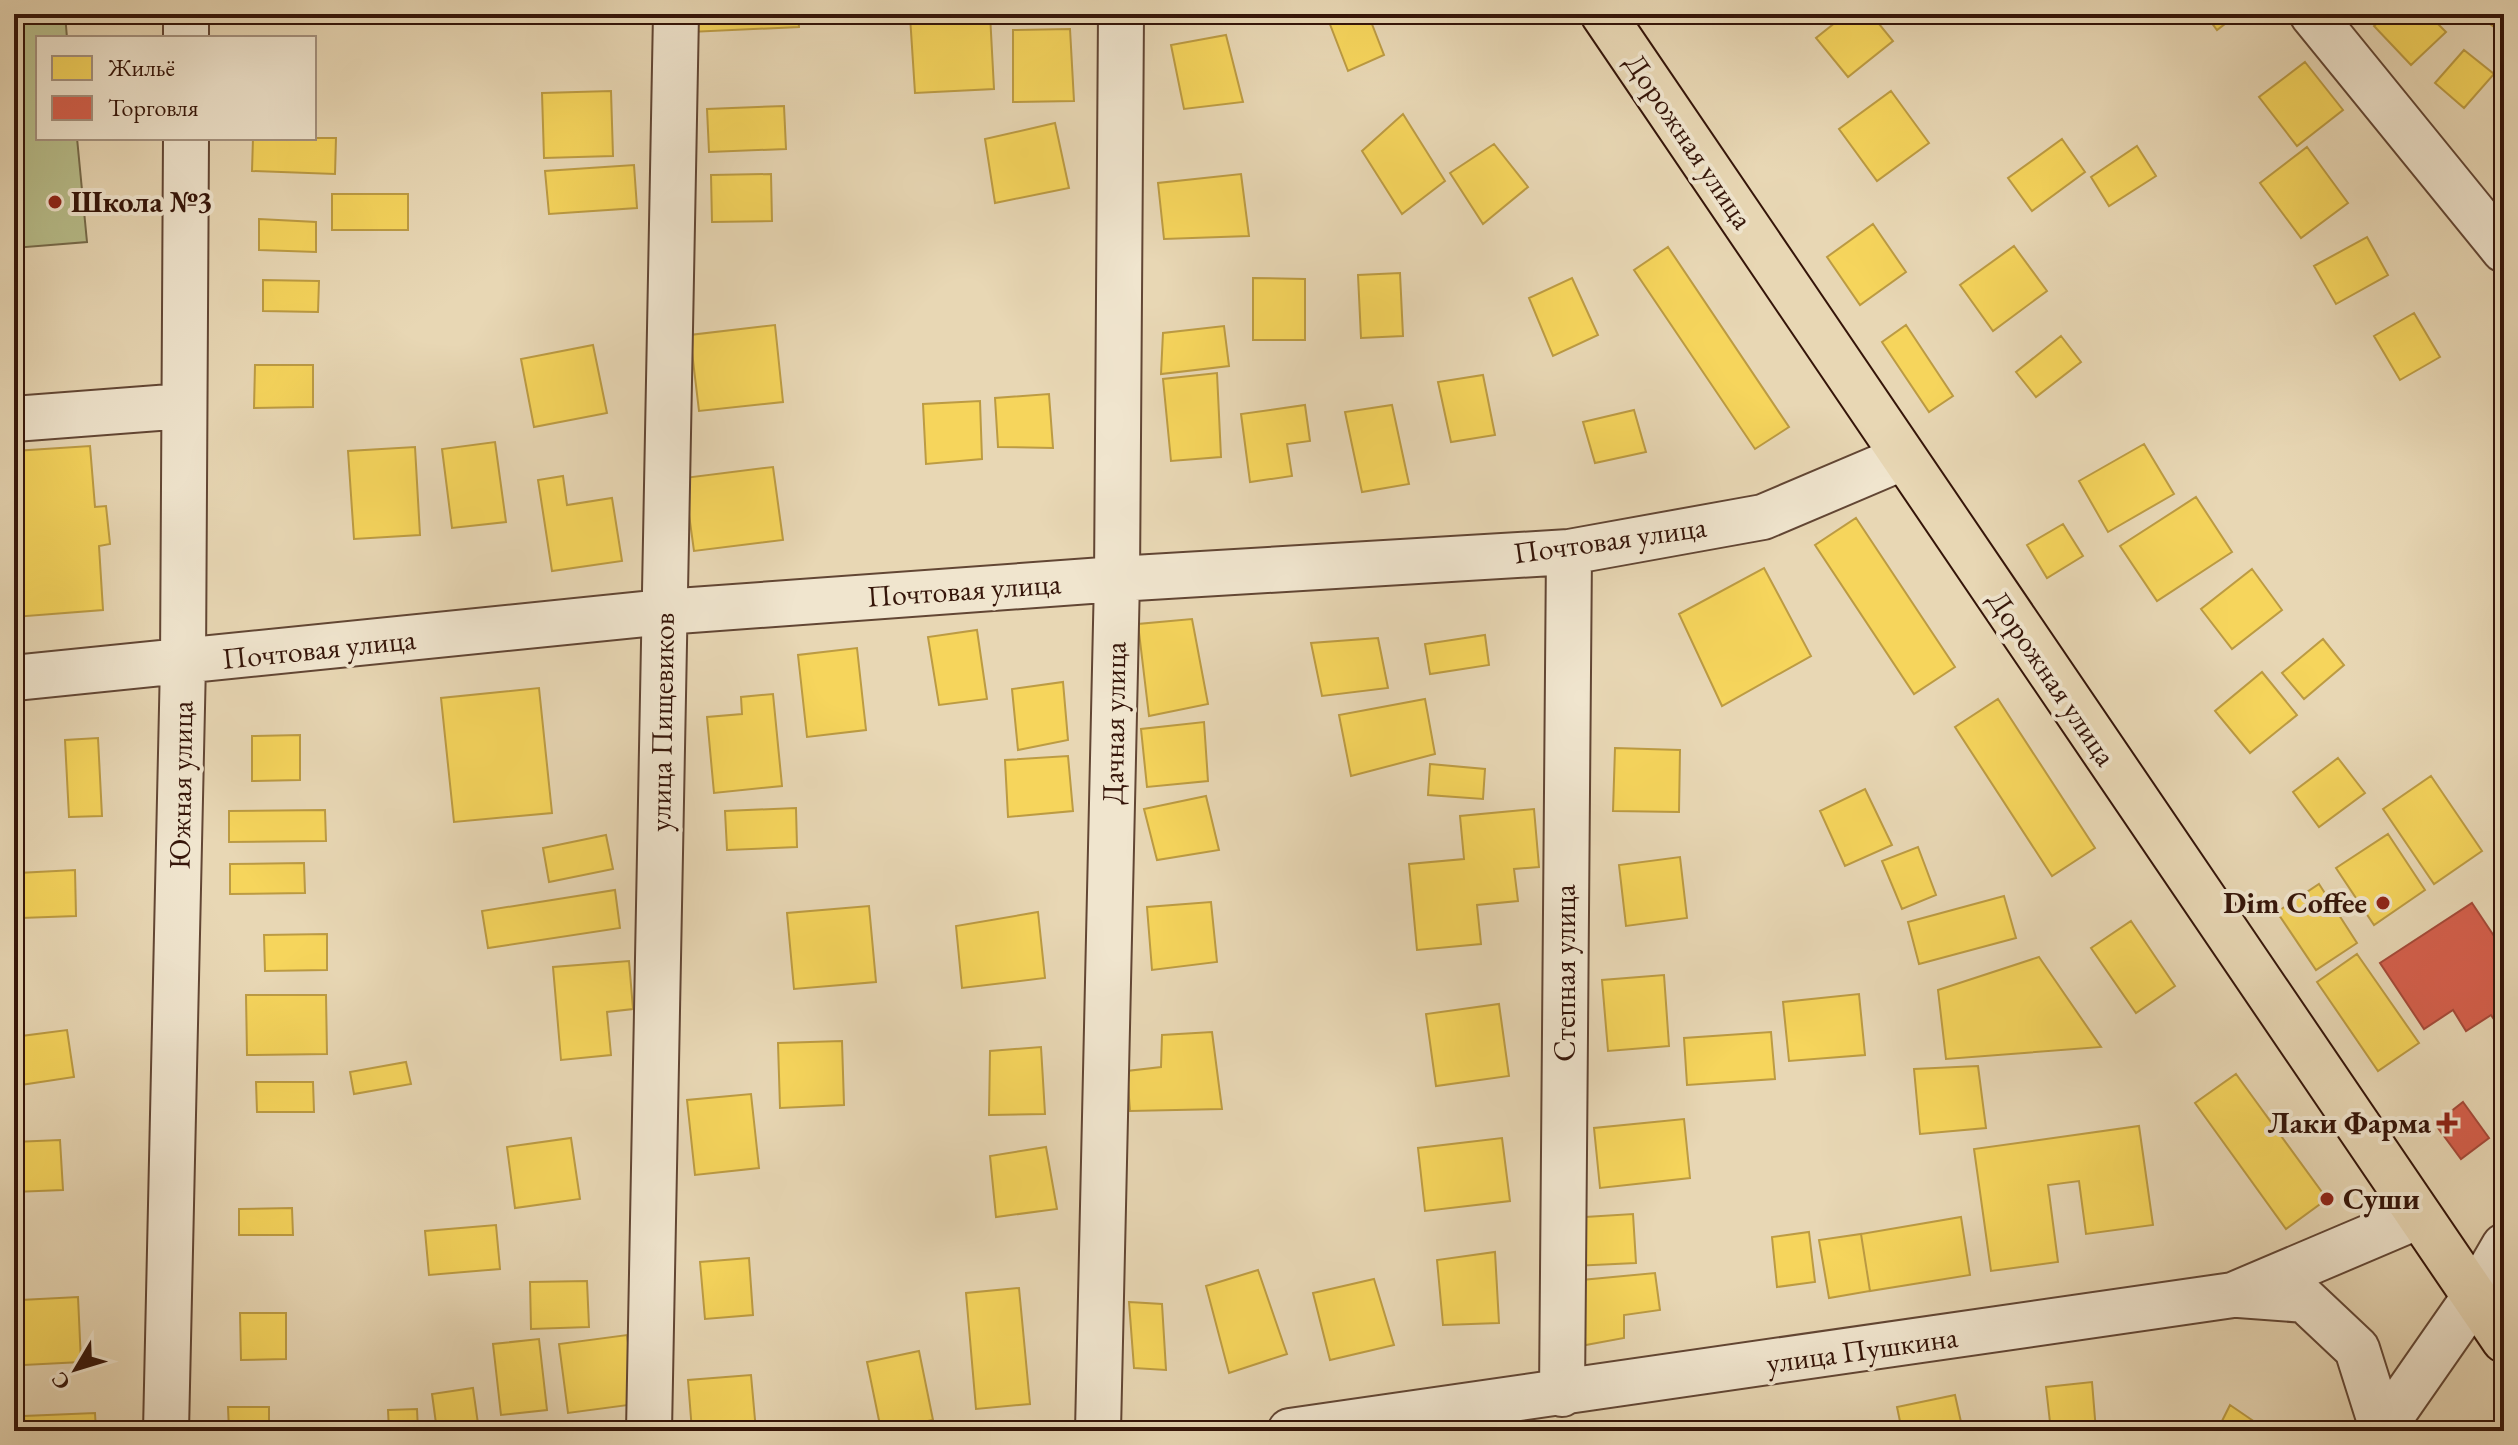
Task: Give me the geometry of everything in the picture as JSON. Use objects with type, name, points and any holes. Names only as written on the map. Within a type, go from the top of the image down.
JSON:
[{"type":"main road","name":"Дорожная улица","points":[[1603,14],[2504,1340]]},
{"type":"street","points":[[186,14],[186,36]]},
{"type":"street","name":"улица Пищевиков","points":[[649,1431],[676,14]]},
{"type":"street","name":"Дачная улица","points":[[1098,1431],[1117,579],[1121,14]]},
{"type":"street","points":[[2312,14],[2504,250]]},
{"type":"street","name":"Южная улица","points":[[166,1431],[183,663],[186,140]]},
{"type":"street","points":[[14,419],[184,406]]},
{"type":"street","name":"Почтовая улица","points":[[14,678],[664,612],[1117,579],[1569,552],[1763,517],[1902,458]]},
{"type":"street","name":"Степная улица","points":[[1562,1394],[1569,552]]},
{"type":"street","name":"улица Пушкина","points":[[1290,1431],[2233,1295],[2419,1216]]},
{"type":"street","points":[[2382,1429],[2475,1296],[2504,1246]]},
{"type":"street","points":[[2233,1295],[2305,1300],[2357,1349],[2382,1429]]},
{"type":"green space","name":"Школа №3","points":[[14,14],[65,14],[67,36],[36,36],[36,140],[77,140],[87,242],[14,248]]},
{"type":"building: Жильё","points":[[690,14],[798,14],[799,27],[690,32]]},
{"type":"building: Жильё","points":[[990,14],[994,89],[915,93],[910,16]]},
{"type":"building: Жильё","points":[[1326,14],[1379,14],[1370,19],[1384,55],[1348,71]]},
{"type":"building: Жильё","points":[[1846,14],[1871,14],[1893,41],[1848,77],[1816,38]]},
{"type":"building: Жильё","points":[[2205,14],[2238,14],[2217,30]]},
{"type":"building: Жильё","points":[[2387,14],[2428,14],[2446,32],[2411,65],[2374,26]]},
{"type":"building: Жильё","points":[[2497,14],[2504,14],[2504,34],[2490,24]]},
{"type":"building: Жильё","points":[[1070,29],[1074,101],[1013,102],[1013,30]]},
{"type":"building: Жильё","points":[[1226,35],[1243,102],[1184,109],[1171,45]]},
{"type":"building: Жильё","points":[[2464,50],[2494,74],[2464,108],[2435,83]]},
{"type":"building: Жильё","points":[[2305,62],[2343,110],[2297,146],[2259,97]]},
{"type":"building: Жильё","points":[[611,91],[613,156],[544,158],[542,93]]},
{"type":"building: Жильё","points":[[1891,91],[1929,143],[1877,181],[1839,129]]},
{"type":"building: Жильё","points":[[784,106],[786,149],[709,152],[707,109]]},
{"type":"building: Жильё","points":[[1403,114],[1445,181],[1402,214],[1362,151]]},
{"type":"building: Жильё","points":[[1055,123],[1069,188],[995,203],[985,139]]},
{"type":"building: Жильё","points":[[336,138],[335,174],[252,171],[253,140]]},
{"type":"building: Жильё","points":[[2062,139],[2085,172],[2032,211],[2008,178]]},
{"type":"building: Жильё","points":[[1494,144],[1528,187],[1483,224],[1450,173]]},
{"type":"building: Жильё","points":[[2137,146],[2156,176],[2109,206],[2091,177]]},
{"type":"building: Жильё","points":[[2307,147],[2348,203],[2301,238],[2260,183]]},
{"type":"building: Жильё","points":[[634,165],[637,208],[549,214],[545,171]]},
{"type":"building: Жильё","points":[[771,174],[772,221],[712,222],[711,175]]},
{"type":"building: Жильё","points":[[1241,174],[1249,236],[1164,239],[1158,183]]},
{"type":"building: Жильё","points":[[332,194],[408,194],[408,230],[332,230]]},
{"type":"building: Жильё","points":[[259,219],[316,222],[316,252],[259,250]]},
{"type":"building: Жильё","points":[[1873,224],[1906,272],[1860,305],[1827,257]]},
{"type":"building: Жильё","points":[[2367,237],[2388,275],[2336,304],[2314,266]]},
{"type":"building: Жильё","points":[[2014,246],[2047,291],[1993,331],[1960,285]]},
{"type":"building: Жильё","points":[[1668,247],[1789,427],[1755,449],[1634,270]]},
{"type":"building: Жильё","points":[[1400,273],[1403,336],[1361,338],[1358,275]]},
{"type":"building: Жильё","points":[[1253,278],[1305,279],[1305,340],[1253,340]]},
{"type":"building: Жильё","points":[[1572,278],[1598,335],[1553,356],[1529,298]]},
{"type":"building: Жильё","points":[[263,280],[319,281],[318,312],[263,311]]},
{"type":"building: Жильё","points":[[2414,313],[2440,357],[2400,380],[2374,336]]},
{"type":"building: Жильё","points":[[775,325],[783,402],[699,411],[690,335]]},
{"type":"building: Жильё","points":[[1906,325],[1953,396],[1929,412],[1882,342]]},
{"type":"building: Жильё","points":[[1224,326],[1229,366],[1161,374],[1163,333]]},
{"type":"building: Жильё","points":[[2061,336],[2081,362],[2036,397],[2016,372]]},
{"type":"building: Жильё","points":[[593,345],[607,413],[534,427],[521,359]]},
{"type":"building: Жильё","points":[[255,365],[313,365],[313,407],[254,408]]},
{"type":"building: Жильё","points":[[1217,373],[1221,457],[1171,461],[1163,379]]},
{"type":"building: Жильё","points":[[1483,375],[1495,435],[1451,442],[1438,382]]},
{"type":"building: Жильё","points":[[1049,394],[1053,448],[998,447],[995,398]]},
{"type":"building: Жильё","points":[[980,401],[982,459],[926,464],[923,404]]},
{"type":"building: Жильё","points":[[1305,405],[1310,441],[1287,444],[1292,476],[1250,482],[1241,414]]},
{"type":"building: Жильё","points":[[1392,405],[1409,484],[1362,492],[1345,412]]},
{"type":"building: Жильё","points":[[1634,410],[1646,452],[1595,463],[1583,422]]},
{"type":"building: Жильё","points":[[495,442],[506,522],[452,528],[442,449]]},
{"type":"building: Жильё","points":[[2144,444],[2174,494],[2108,532],[2079,481]]},
{"type":"building: Жильё","points":[[90,446],[95,507],[106,506],[110,544],[99,546],[103,610],[14,617],[14,451]]},
{"type":"building: Жильё","points":[[415,447],[420,535],[354,539],[348,451]]},
{"type":"building: Жильё","points":[[773,467],[783,540],[694,551],[684,478]]},
{"type":"building: Жильё","points":[[563,476],[567,505],[612,498],[622,561],[552,571],[538,480]]},
{"type":"building: Жильё","points":[[2196,497],[2232,552],[2157,601],[2120,546]]},
{"type":"building: Жильё","points":[[1856,518],[1955,667],[1914,694],[1815,545]]},
{"type":"building: Жильё","points":[[2063,524],[2083,556],[2047,578],[2027,545]]},
{"type":"building: Жильё","points":[[1764,568],[1811,656],[1722,706],[1679,614]]},
{"type":"building: Жильё","points":[[2252,569],[2282,610],[2232,649],[2201,609]]},
{"type":"building: Жильё","points":[[1192,619],[1208,704],[1149,716],[1138,624]]},
{"type":"building: Жильё","points":[[977,630],[987,699],[939,705],[928,637]]},
{"type":"building: Жильё","points":[[1485,635],[1489,665],[1430,674],[1425,644]]},
{"type":"building: Жильё","points":[[1378,638],[1388,688],[1322,696],[1311,643]]},
{"type":"building: Жильё","points":[[2323,639],[2344,665],[2304,699],[2282,673]]},
{"type":"building: Жильё","points":[[857,648],[866,730],[807,737],[798,655]]},
{"type":"building: Жильё","points":[[2262,672],[2297,715],[2250,753],[2215,711]]},
{"type":"building: Жильё","points":[[1063,682],[1068,740],[1018,750],[1012,689]]},
{"type":"building: Жильё","points":[[539,688],[552,813],[454,822],[441,698]]},
{"type":"building: Жильё","points":[[773,694],[782,786],[714,793],[707,717],[742,714],[741,697]]},
{"type":"building: Жильё","points":[[1425,699],[1435,754],[1351,776],[1339,715]]},
{"type":"building: Жильё","points":[[1998,699],[2095,848],[2052,876],[1955,727]]},
{"type":"building: Жильё","points":[[1204,722],[1208,781],[1147,787],[1141,729]]},
{"type":"building: Жильё","points":[[300,735],[300,780],[252,781],[252,736]]},
{"type":"building: Жильё","points":[[98,738],[102,816],[69,817],[65,740]]},
{"type":"building: Жильё","points":[[1615,748],[1680,750],[1679,812],[1613,811]]},
{"type":"building: Жильё","points":[[1068,756],[1073,811],[1008,817],[1005,760]]},
{"type":"building: Жильё","points":[[2338,758],[2365,793],[2319,827],[2293,792]]},
{"type":"building: Жильё","points":[[1430,764],[1485,769],[1483,799],[1428,795]]},
{"type":"building: Жильё","points":[[2431,776],[2482,851],[2434,884],[2383,809]]},
{"type":"building: Жильё","points":[[1865,789],[1892,845],[1845,866],[1820,811]]},
{"type":"building: Жильё","points":[[1206,796],[1219,850],[1157,860],[1144,809]]},
{"type":"building: Жильё","points":[[796,808],[797,847],[727,850],[725,811]]},
{"type":"building: Жильё","points":[[1534,809],[1539,867],[1514,869],[1518,901],[1477,905],[1481,944],[1417,950],[1409,864],[1464,859],[1460,816]]},
{"type":"building: Жильё","points":[[325,810],[326,841],[229,842],[229,811]]},
{"type":"building: Жильё","points":[[2388,834],[2425,890],[2374,925],[2336,868]]},
{"type":"building: Жильё","points":[[606,835],[613,869],[549,882],[543,848]]},
{"type":"building: Жильё","points":[[1918,847],[1936,895],[1902,909],[1882,861]]},
{"type":"building: Жильё","points":[[1680,857],[1687,918],[1626,926],[1619,865]]},
{"type":"building: Жильё","points":[[304,863],[305,893],[230,894],[230,864]]},
{"type":"building: Жильё","points":[[75,870],[76,916],[21,918],[18,873]]},
{"type":"building: Жильё","points":[[2319,884],[2357,943],[2316,970],[2277,912]]},
{"type":"building: Жильё","points":[[615,890],[620,928],[488,948],[482,911]]},
{"type":"building: Жильё","points":[[2004,896],[2016,938],[1919,964],[1908,922]]},
{"type":"building: Жильё","points":[[1211,902],[1217,962],[1152,970],[1147,907]]},
{"type":"building: Жильё","points":[[869,906],[876,982],[794,989],[787,913]]},
{"type":"building: Жильё","points":[[1038,912],[1045,978],[962,988],[956,926]]},
{"type":"building: Жильё","points":[[2131,921],[2175,986],[2136,1013],[2091,948]]},
{"type":"building: Жильё","points":[[327,934],[327,970],[265,971],[264,935]]},
{"type":"building: Жильё","points":[[2357,954],[2419,1043],[2378,1071],[2317,982]]},
{"type":"building: Жильё","points":[[2039,957],[2101,1047],[1946,1059],[1938,990]]},
{"type":"building: Жильё","points":[[629,961],[633,1009],[607,1012],[611,1055],[561,1060],[553,967]]},
{"type":"building: Жильё","points":[[1664,975],[1669,1046],[1608,1051],[1602,980]]},
{"type":"building: Жильё","points":[[1859,994],[1865,1055],[1789,1061],[1783,1002]]},
{"type":"building: Жильё","points":[[246,995],[326,995],[327,1054],[247,1055]]},
{"type":"building: Жильё","points":[[1499,1004],[1509,1076],[1436,1086],[1426,1014]]},
{"type":"building: Жильё","points":[[67,1030],[74,1077],[14,1086],[14,1037]]},
{"type":"building: Жильё","points":[[1212,1032],[1222,1109],[1130,1111],[1127,1071],[1161,1067],[1162,1035]]},
{"type":"building: Жильё","points":[[1771,1032],[1775,1079],[1687,1085],[1684,1038]]},
{"type":"building: Жильё","points":[[842,1041],[844,1105],[780,1108],[778,1043]]},
{"type":"building: Жильё","points":[[1041,1047],[1045,1114],[989,1115],[990,1051]]},
{"type":"building: Жильё","points":[[406,1062],[411,1084],[354,1094],[350,1072]]},
{"type":"building: Жильё","points":[[1978,1066],[1986,1128],[1920,1134],[1914,1069]]},
{"type":"building: Жильё","points":[[2236,1074],[2327,1199],[2286,1229],[2195,1103]]},
{"type":"building: Жильё","points":[[256,1082],[313,1082],[314,1112],[257,1112]]},
{"type":"building: Жильё","points":[[751,1094],[759,1168],[695,1175],[687,1100]]},
{"type":"building: Жильё","points":[[1684,1119],[1690,1178],[1600,1188],[1594,1128]]},
{"type":"building: Жильё","points":[[2139,1126],[2153,1225],[2086,1234],[2079,1181],[2048,1185],[2058,1262],[1991,1271],[1974,1149]]},
{"type":"building: Жильё","points":[[571,1138],[580,1199],[515,1208],[507,1147]]},
{"type":"building: Жильё","points":[[1502,1138],[1510,1201],[1425,1211],[1418,1148]]},
{"type":"building: Жильё","points":[[60,1140],[63,1190],[14,1192],[14,1142]]},
{"type":"building: Жильё","points":[[1046,1147],[1057,1209],[996,1217],[990,1156]]},
{"type":"building: Жильё","points":[[292,1208],[293,1235],[239,1235],[239,1209]]},
{"type":"building: Жильё","points":[[1633,1214],[1636,1263],[1572,1266],[1569,1218]]},
{"type":"building: Жильё","points":[[1961,1217],[1970,1275],[1870,1291],[1861,1234]]},
{"type":"building: Жильё","points":[[496,1225],[500,1269],[429,1275],[425,1231]]},
{"type":"building: Жильё","points":[[1809,1232],[1815,1282],[1777,1287],[1772,1237]]},
{"type":"building: Жильё","points":[[1861,1234],[1870,1291],[1829,1298],[1819,1240]]},
{"type":"building: Жильё","points":[[1495,1252],[1499,1323],[1443,1325],[1437,1260]]},
{"type":"building: Жильё","points":[[749,1258],[753,1315],[705,1319],[700,1262]]},
{"type":"building: Жильё","points":[[1258,1270],[1287,1354],[1229,1373],[1206,1286]]},
{"type":"building: Жильё","points":[[1655,1273],[1660,1310],[1624,1315],[1624,1338],[1575,1347],[1571,1281]]},
{"type":"building: Жильё","points":[[1374,1279],[1394,1345],[1330,1360],[1313,1293]]},
{"type":"building: Жильё","points":[[587,1281],[589,1327],[531,1329],[530,1282]]},
{"type":"building: Жильё","points":[[1019,1288],[1030,1404],[976,1409],[966,1293]]},
{"type":"building: Жильё","points":[[78,1297],[81,1362],[24,1365],[21,1300]]},
{"type":"building: Жильё","points":[[1129,1302],[1162,1304],[1166,1370],[1134,1368]]},
{"type":"building: Жильё","points":[[240,1313],[286,1313],[286,1359],[241,1360]]},
{"type":"building: Жильё","points":[[627,1335],[636,1404],[568,1413],[559,1344]]},
{"type":"building: Жильё","points":[[539,1339],[547,1410],[501,1415],[493,1344]]},
{"type":"building: Жильё","points":[[919,1351],[933,1420],[881,1430],[867,1362]]},
{"type":"building: Жильё","points":[[751,1375],[756,1431],[692,1431],[688,1380]]},
{"type":"building: Жильё","points":[[2092,1382],[2096,1431],[2051,1431],[2046,1387]]},
{"type":"building: Жильё","points":[[473,1388],[479,1431],[437,1431],[432,1394]]},
{"type":"building: Жильё","points":[[1955,1395],[1963,1431],[1902,1431],[1897,1407]]},
{"type":"building: Жильё","points":[[2230,1405],[2268,1431],[2217,1431]]},
{"type":"building: Жильё","points":[[228,1407],[269,1407],[269,1431],[229,1431]]},
{"type":"building: Жильё","points":[[417,1409],[418,1431],[389,1431],[388,1410]]},
{"type":"building: Жильё","points":[[95,1413],[96,1431],[25,1431],[24,1416]]},
{"type":"building: Жильё","points":[[342,1422],[343,1431],[299,1431],[299,1423]]},
{"type":"building: Жильё","points":[[1837,1424],[1838,1431],[1778,1431]]},
{"type":"building: Торговля","points":[[2472,903],[2504,951],[2504,1034],[2491,1015],[2466,1031],[2453,1010],[2424,1029],[2380,963]]},
{"type":"building: Торговля","points":[[2463,1102],[2489,1138],[2461,1159],[2435,1124]]},
{"type":"place","name":"Школа №3","points":[[55,202]]},
{"type":"place","name":"Dim Coffee","points":[[2383,903]]},
{"type":"place","name":"Лаки Фарма","points":[[2447,1123]]},
{"type":"place","name":"Суши","points":[[2327,1199]]}]
